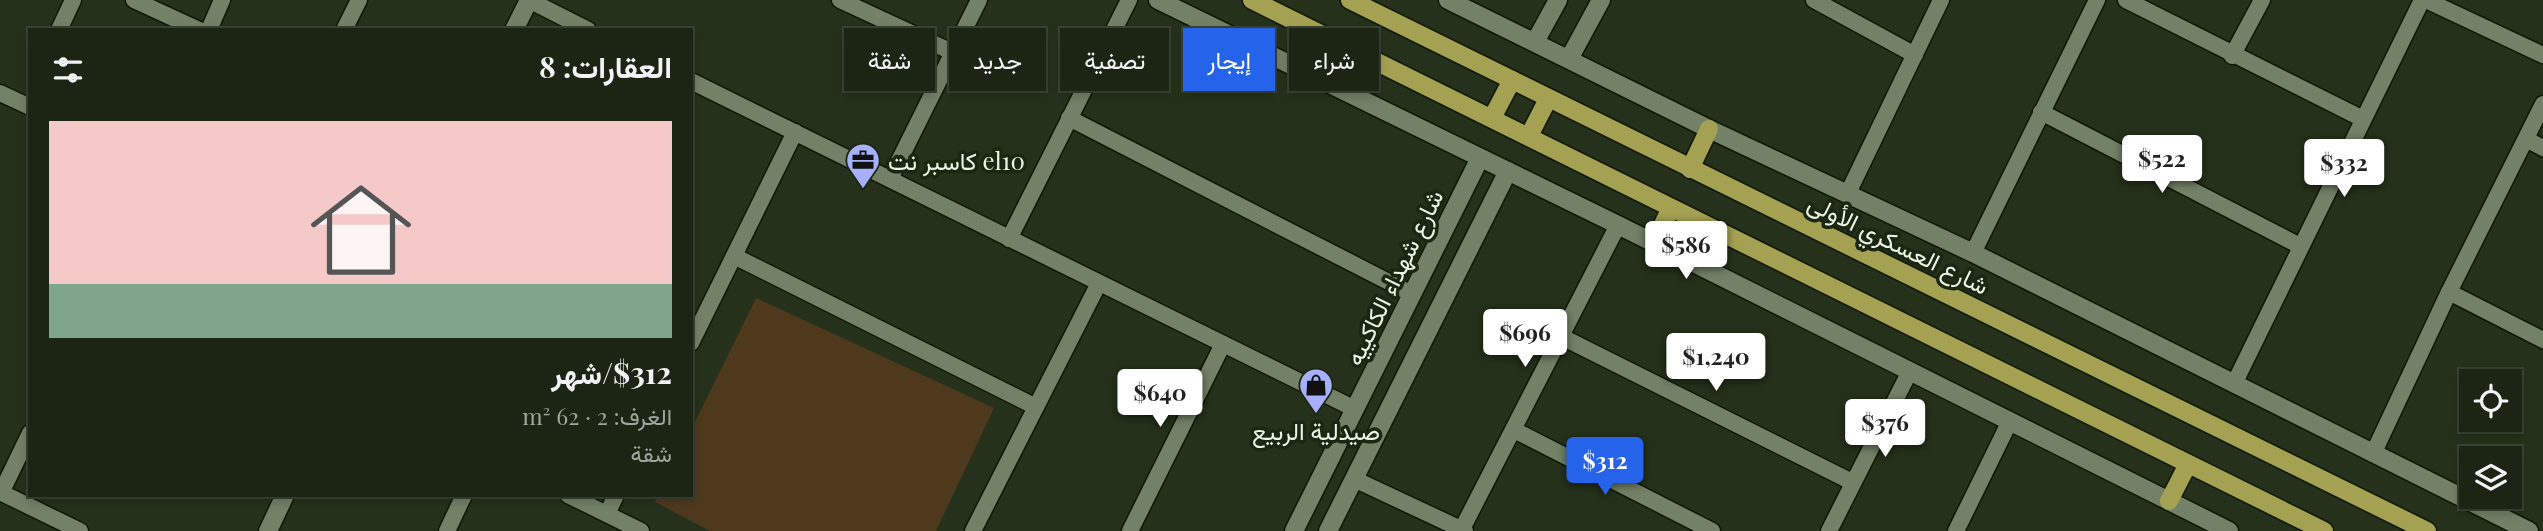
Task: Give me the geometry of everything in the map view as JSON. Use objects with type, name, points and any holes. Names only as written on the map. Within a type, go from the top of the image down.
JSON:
[{"type":"main road","points":[[1252,0],[1309,28]]},
{"type":"main road","name":"شارع العسكري الأولى","points":[[1358,2],[1548,99],[2427,531]]},
{"type":"main road","points":[[1379,63],[2324,531]]},
{"type":"main road","points":[[1492,118],[1512,80]]},
{"type":"main road","points":[[1529,136],[1548,99]]},
{"type":"main road","points":[[1690,169],[1709,129]]},
{"type":"main road","points":[[1654,243],[1671,208]]},
{"type":"main road","points":[[2169,501],[2188,464]]},
{"type":"street","points":[[60,28],[74,0]]},
{"type":"street","points":[[134,0],[195,28]]},
{"type":"street","points":[[210,28],[222,0]]},
{"type":"street","points":[[345,28],[359,0]]},
{"type":"street","points":[[515,28],[529,0],[584,28]]},
{"type":"street","points":[[840,0],[949,51]]},
{"type":"street","points":[[964,28],[979,0]]},
{"type":"street","points":[[1009,239],[1129,0]]},
{"type":"street","points":[[1158,0],[1289,63]]},
{"type":"street","points":[[1448,0],[1709,129],[1973,253],[2529,531]]},
{"type":"street","points":[[1535,42],[1558,0]]},
{"type":"street","points":[[1569,59],[1601,0]]},
{"type":"street","points":[[1814,0],[1915,54]]},
{"type":"street","points":[[1848,193],[1941,0]]},
{"type":"street","points":[[1973,253],[2097,0]]},
{"type":"street","points":[[2126,0],[2232,56],[2363,119]]},
{"type":"street","points":[[2232,56],[2262,0]]},
{"type":"street","points":[[2235,382],[2424,0],[2543,55]]},
{"type":"street","points":[[890,179],[949,58]]},
{"type":"street","points":[[693,82],[1355,409]]},
{"type":"street","points":[[1347,91],[2229,531]]},
{"type":"street","points":[[0,93],[28,101]]},
{"type":"street","points":[[2373,454],[2449,292],[2543,104]]},
{"type":"street","points":[[2041,112],[2300,246]]},
{"type":"street","points":[[1069,118],[1412,294]]},
{"type":"street","points":[[693,339],[795,132]]},
{"type":"street","points":[[2526,139],[2543,148]]},
{"type":"street","name":"شارع شهداء الكاكييه","points":[[1294,531],[1480,158]]},
{"type":"street","points":[[1328,531],[1508,171]]},
{"type":"street","points":[[1354,479],[1464,530],[1618,225]]},
{"type":"street","points":[[734,256],[1036,407]]},
{"type":"street","points":[[974,531],[1099,282]]},
{"type":"street","points":[[2449,292],[2543,340]]},
{"type":"street","points":[[1562,337],[1852,482]]},
{"type":"street","points":[[1130,531],[1223,344]]},
{"type":"street","points":[[1829,531],[1910,371]]},
{"type":"street","points":[[1956,531],[2010,421]]},
{"type":"street","points":[[1514,430],[1712,531]]},
{"type":"street","points":[[28,437],[0,493],[80,531]]},
{"type":"street","points":[[268,531],[284,497]]},
{"type":"street","points":[[447,531],[463,497]]},
{"type":"street","points":[[572,497],[641,531]]},
{"type":"street","points":[[607,514],[615,497]]},
{"type":"shaded area","points":[[756,298],[994,408],[936,531],[710,531],[655,502],[658,497],[693,497],[693,426]]},
{"type":"place","name":"كاسبر نت el10","points":[[863,190]]},
{"type":"place","name":"صيدلية الربيع","points":[[1316,415]]}]
